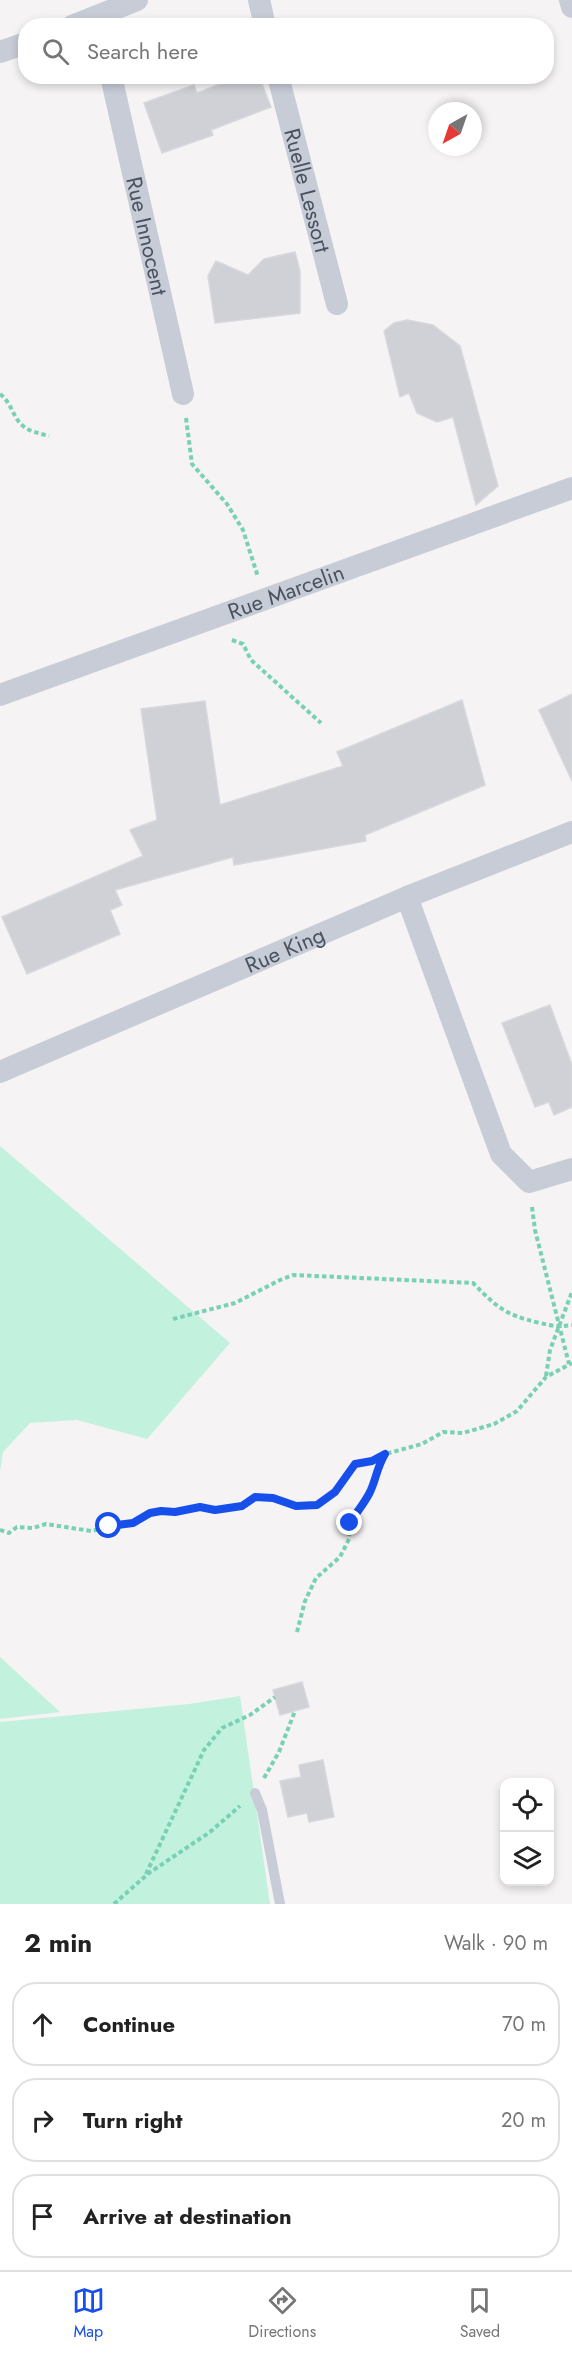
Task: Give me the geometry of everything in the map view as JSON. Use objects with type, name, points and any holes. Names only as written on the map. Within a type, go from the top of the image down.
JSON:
[{"type":"street","points":[[104,18],[137,0]]},
{"type":"street","points":[[258,0],[263,18]]},
{"type":"street","points":[[570,0],[572,7]]},
{"type":"street","points":[[0,52],[18,46]]},
{"type":"street","name":"Rue Innocent","points":[[113,84],[183,394]]},
{"type":"street","name":"Ruelle Lessort","points":[[280,84],[337,304]]},
{"type":"street","name":"Rue Marcelin","points":[[0,695],[572,488]]},
{"type":"street","name":"Rue King","points":[[0,1072],[407,897],[572,832]]},
{"type":"street","points":[[407,897],[501,1154],[530,1182],[572,1168]]},
{"type":"lane","points":[[255,1793],[262,1810],[280,1904]]},
{"type":"path","points":[[0,394],[8,400],[20,424],[48,436]]},
{"type":"path","points":[[183,394],[192,464],[226,504],[243,530],[255,572],[269,598]]},
{"type":"path","points":[[214,617],[223,641],[234,640],[243,644],[251,660],[321,723]]},
{"type":"path","points":[[0,1530],[9,1533],[17,1527],[33,1528],[46,1524],[91,1531],[133,1523],[150,1513],[161,1511],[175,1512],[200,1507],[215,1510],[242,1506],[255,1497],[273,1498],[296,1506],[317,1505],[335,1492],[355,1464],[372,1461],[385,1454],[422,1444],[443,1432],[463,1434],[494,1424],[517,1411],[546,1377],[571,1363],[535,1230],[530,1182]]},
{"type":"path","points":[[173,1319],[235,1304],[293,1275],[473,1283],[495,1305],[514,1317],[560,1328],[572,1325]]},
{"type":"path","points":[[546,1377],[550,1350],[572,1292]]},
{"type":"path","points":[[297,1632],[305,1601],[315,1578],[340,1557],[349,1539],[350,1523],[368,1495],[377,1467],[385,1454]]},
{"type":"path","points":[[144,1878],[204,1750],[222,1728],[250,1715],[275,1697]]},
{"type":"path","points":[[114,1904],[144,1878],[210,1832],[255,1793],[279,1752],[296,1711]]},
{"type":"green space","points":[[0,1146],[230,1343],[147,1439],[77,1420],[30,1423],[3,1452],[0,1471]]},
{"type":"green space","points":[[0,1657],[60,1712],[0,1719]]},
{"type":"green space","points":[[240,1696],[270,1904],[0,1904],[0,1722],[189,1704]]},
{"type":"building","points":[[220,84],[262,84],[271,107],[211,130],[213,135],[162,153],[144,103],[194,85],[197,93]]},
{"type":"building","points":[[295,252],[300,271],[300,313],[215,323],[208,276],[216,261],[248,275],[264,259]]},
{"type":"building","points":[[407,320],[433,325],[460,346],[498,486],[476,505],[453,417],[437,422],[417,413],[409,393],[400,397],[384,331],[394,323]]},
{"type":"building","points":[[572,694],[572,781],[539,710]]},
{"type":"building","points":[[462,700],[485,785],[365,835],[366,841],[234,865],[233,857],[115,890],[122,905],[110,910],[120,934],[27,974],[2,917],[143,856],[130,830],[157,820],[141,709],[205,701],[220,805],[343,766],[337,752]]},
{"type":"building","points":[[550,1005],[572,1065],[572,1107],[554,1115],[549,1102],[535,1107],[502,1023]]},
{"type":"building","points":[[302,1682],[309,1707],[280,1715],[273,1690]]},
{"type":"building","points":[[323,1760],[334,1817],[309,1822],[307,1813],[288,1817],[280,1781],[301,1777],[299,1765]]},
{"type":"route","points":[[109,1526],[133,1523],[150,1513],[161,1511],[175,1512],[200,1507],[215,1510],[242,1506],[255,1497],[273,1498],[296,1506],[317,1505],[335,1492],[355,1464],[372,1461],[385,1454],[377,1467],[368,1495],[350,1523]]}]
